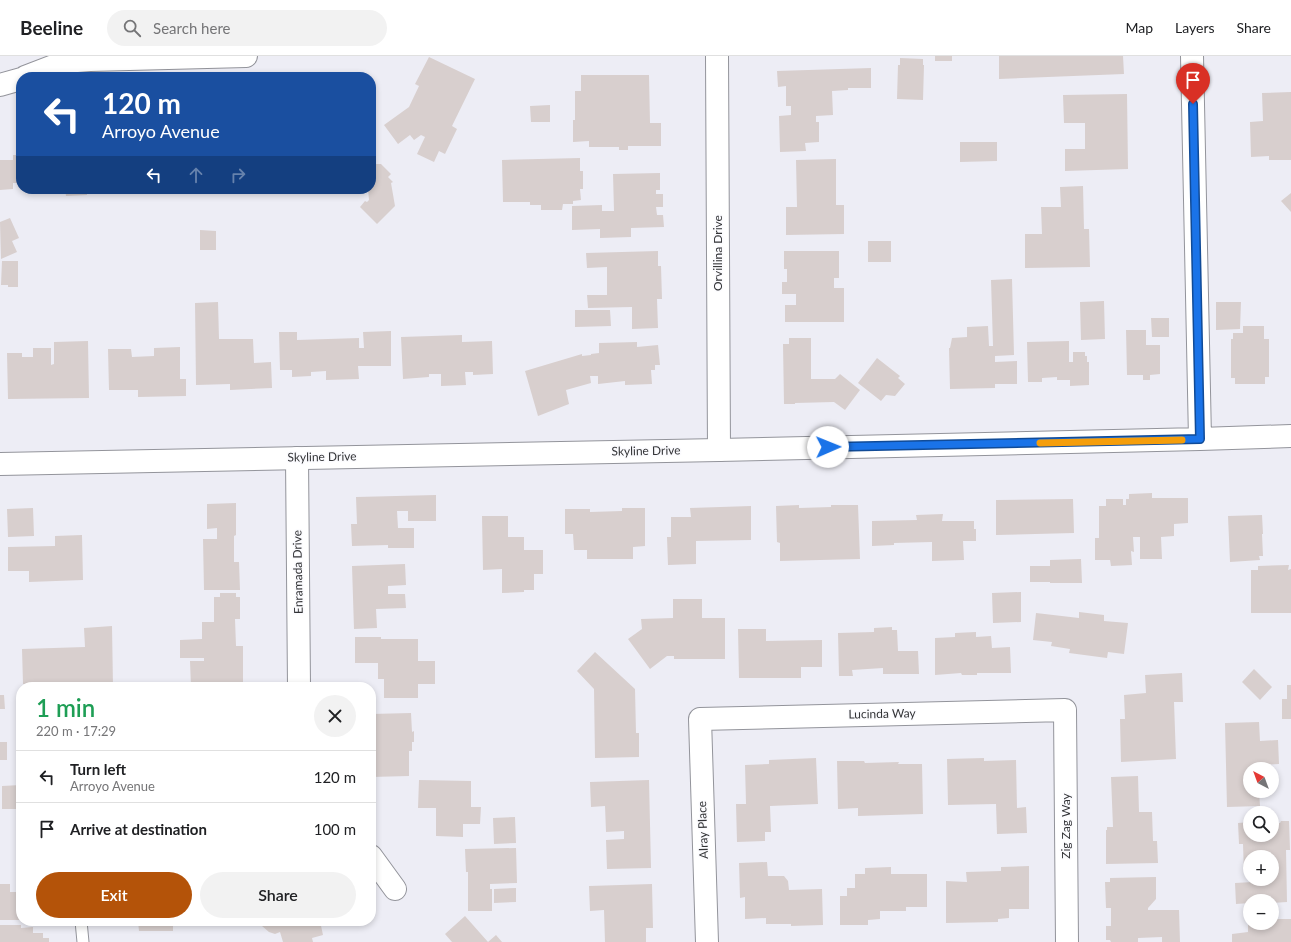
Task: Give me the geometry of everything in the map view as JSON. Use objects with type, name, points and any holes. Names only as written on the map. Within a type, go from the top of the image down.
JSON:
[{"type":"street","points":[[38,72],[64,62],[104,59],[246,56]]},
{"type":"street","name":"Orvillina Drive","points":[[717,56],[719,450]]},
{"type":"street","points":[[1192,56],[1200,439]]},
{"type":"street","points":[[0,84],[16,80]]},
{"type":"street","name":"Skyline Drive","points":[[0,464],[719,450],[1291,436]]},
{"type":"street","name":"Enramada Drive","points":[[297,458],[299,682]]},
{"type":"street","name":"Lucinda Way","points":[[700,719],[1065,710]]},
{"type":"street","name":"Zig Zag Way","points":[[1065,710],[1067,942]]},
{"type":"street","name":"Alray Place","points":[[700,719],[707,942]]},
{"type":"street","points":[[376,863],[395,889]]},
{"type":"lane","points":[[81,926],[83,942]]},
{"type":"building","points":[[935,56],[952,56],[952,61],[935,61]]},
{"type":"building","points":[[999,56],[1123,56],[1124,74],[999,79]]},
{"type":"building","points":[[429,57],[475,79],[452,126],[457,129],[445,154],[439,151],[434,162],[417,154],[425,137],[421,135],[414,140],[410,135],[398,144],[384,125],[409,107],[419,86],[415,84]]},
{"type":"building","points":[[900,58],[923,59],[923,100],[897,99],[898,65],[900,65]]},
{"type":"building","points":[[871,68],[871,88],[848,88],[848,90],[832,91],[833,115],[816,116],[816,122],[819,122],[819,142],[805,143],[806,151],[780,152],[779,116],[791,115],[791,106],[786,106],[786,86],[778,87],[777,71]]},
{"type":"building","points":[[581,75],[649,75],[650,123],[661,123],[661,146],[628,146],[628,150],[619,150],[619,147],[589,147],[589,141],[573,142],[575,91],[581,91]]},
{"type":"building","points":[[1291,92],[1291,160],[1269,160],[1269,156],[1251,157],[1250,122],[1263,121],[1262,93]]},
{"type":"building","points":[[1127,94],[1128,169],[1065,171],[1065,149],[1085,149],[1085,123],[1064,123],[1063,95]]},
{"type":"building","points":[[550,105],[550,122],[531,122],[530,106]]},
{"type":"building","points":[[960,142],[997,142],[997,161],[960,162]]},
{"type":"building","points":[[13,155],[16,155],[16,183],[13,183],[13,189],[0,190],[0,160],[13,160]]},
{"type":"building","points":[[580,158],[580,171],[583,171],[583,189],[580,189],[581,200],[573,201],[573,204],[563,204],[562,210],[541,210],[541,205],[530,205],[530,202],[503,202],[502,160]]},
{"type":"building","points":[[836,159],[836,205],[844,205],[844,234],[786,235],[786,207],[797,207],[796,160]]},
{"type":"building","points":[[376,164],[381,164],[391,174],[388,177],[393,182],[391,183],[395,206],[377,224],[360,207],[365,201],[367,202],[369,200],[368,194],[376,194]]},
{"type":"building","points":[[660,173],[660,190],[656,190],[656,194],[663,194],[663,207],[656,207],[657,215],[663,215],[664,227],[631,228],[631,237],[600,238],[600,229],[572,230],[572,206],[602,205],[602,211],[614,211],[613,174]]},
{"type":"building","points":[[1083,186],[1084,229],[1089,229],[1090,267],[1025,268],[1025,234],[1042,234],[1041,207],[1061,207],[1060,187]]},
{"type":"building","points":[[1291,193],[1291,212],[1281,201]]},
{"type":"building","points":[[66,194],[87,194],[87,195],[66,196]]},
{"type":"building","points":[[10,218],[19,238],[12,241],[17,252],[1,259],[0,222]]},
{"type":"building","points":[[200,230],[216,231],[216,250],[200,250]]},
{"type":"building","points":[[868,241],[891,241],[891,262],[868,262]]},
{"type":"building","points":[[658,251],[658,266],[661,266],[662,299],[657,299],[658,328],[632,329],[632,307],[588,308],[587,295],[607,295],[607,267],[587,268],[586,253]]},
{"type":"building","points":[[784,251],[839,251],[839,278],[834,278],[834,288],[844,288],[844,322],[785,322],[785,305],[796,305],[796,294],[782,294],[782,282],[787,282],[787,269],[784,269]]},
{"type":"building","points":[[2,261],[18,261],[18,287],[1,285]]},
{"type":"building","points":[[1012,279],[1014,355],[995,356],[995,362],[1017,361],[1017,384],[995,384],[995,388],[950,389],[949,348],[952,338],[967,337],[967,327],[988,326],[989,346],[993,346],[991,280]]},
{"type":"building","points":[[1104,301],[1105,339],[1081,340],[1080,302]]},
{"type":"building","points":[[218,302],[219,339],[253,339],[254,363],[271,362],[272,388],[230,390],[230,384],[196,385],[195,303]]},
{"type":"building","points":[[1216,302],[1241,302],[1240,329],[1216,330]]},
{"type":"building","points":[[575,310],[610,310],[611,326],[575,327]]},
{"type":"building","points":[[1151,318],[1169,318],[1169,337],[1152,337]]},
{"type":"building","points":[[1243,326],[1264,326],[1264,339],[1269,339],[1269,377],[1265,377],[1265,384],[1235,384],[1235,378],[1231,378],[1231,339],[1233,339],[1233,333],[1243,333]]},
{"type":"building","points":[[1126,330],[1146,330],[1146,345],[1160,345],[1160,374],[1150,375],[1150,380],[1143,380],[1143,375],[1127,375]]},
{"type":"building","points":[[391,331],[391,366],[358,366],[359,379],[326,380],[326,371],[311,372],[311,376],[292,377],[292,370],[280,370],[279,332],[297,332],[297,340],[359,338],[359,348],[364,348],[363,332]]},
{"type":"building","points":[[462,335],[462,342],[492,341],[493,374],[473,375],[473,372],[465,372],[466,385],[441,386],[441,374],[429,374],[429,377],[403,379],[401,337]]},
{"type":"building","points":[[789,338],[811,338],[811,379],[835,379],[840,374],[860,390],[845,410],[834,402],[784,404],[783,344],[789,344]]},
{"type":"building","points":[[88,341],[89,398],[8,399],[7,353],[22,353],[22,357],[33,357],[33,348],[51,348],[51,365],[54,364],[54,342]]},
{"type":"building","points":[[1069,341],[1069,362],[1073,362],[1073,352],[1085,352],[1085,356],[1087,356],[1087,362],[1089,362],[1089,385],[1070,386],[1070,380],[1057,380],[1057,377],[1042,378],[1042,382],[1028,382],[1027,342]]},
{"type":"building","points":[[637,342],[637,347],[658,345],[660,365],[655,365],[655,370],[651,370],[652,384],[625,385],[625,381],[598,384],[598,376],[590,376],[591,383],[566,390],[569,404],[538,416],[525,371],[582,354],[582,356],[599,353],[599,343]]},
{"type":"building","points":[[180,347],[180,379],[186,379],[186,396],[138,397],[138,390],[109,390],[108,349],[131,349],[132,357],[154,356],[154,348]]},
{"type":"building","points":[[877,358],[900,376],[898,378],[905,384],[895,396],[886,395],[881,401],[858,383]]},
{"type":"building","points":[[1152,493],[1152,498],[1188,498],[1188,523],[1174,524],[1174,536],[1161,537],[1162,559],[1140,559],[1140,537],[1133,537],[1134,552],[1131,551],[1132,565],[1111,566],[1110,560],[1095,560],[1095,538],[1099,538],[1099,506],[1106,506],[1106,499],[1123,499],[1123,505],[1126,505],[1126,499],[1129,499],[1129,494]]},
{"type":"building","points":[[436,495],[436,521],[408,521],[408,511],[397,511],[398,528],[414,528],[414,548],[388,548],[388,545],[352,546],[351,524],[357,524],[356,497]]},
{"type":"building","points":[[1073,499],[1074,533],[996,535],[996,500]]},
{"type":"building","points":[[236,503],[234,562],[239,562],[240,590],[204,590],[203,539],[217,539],[217,528],[207,529],[207,504]]},
{"type":"building","points":[[799,505],[799,508],[831,507],[831,505],[858,505],[860,559],[780,561],[780,543],[777,542],[776,506]]},
{"type":"building","points":[[751,506],[751,540],[696,541],[696,564],[668,565],[667,537],[671,537],[671,517],[691,517],[690,508]]},
{"type":"building","points":[[33,508],[34,536],[8,537],[7,509]]},
{"type":"building","points":[[622,508],[645,508],[645,546],[633,547],[633,559],[587,559],[587,550],[574,550],[573,534],[565,534],[565,509],[590,509],[590,512],[622,511]]},
{"type":"building","points":[[943,514],[942,521],[974,521],[976,541],[963,541],[964,560],[932,561],[932,542],[894,543],[894,545],[872,546],[872,521],[917,520],[916,515]]},
{"type":"building","points":[[1262,515],[1263,556],[1259,556],[1260,560],[1230,562],[1228,516]]},
{"type":"building","points":[[482,516],[508,516],[508,537],[524,537],[524,550],[543,550],[543,574],[534,574],[534,590],[502,593],[502,569],[483,570]]},
{"type":"building","points":[[82,535],[83,580],[29,582],[29,571],[8,571],[8,547],[55,546],[55,536]]},
{"type":"building","points":[[1081,559],[1082,583],[1030,582],[1030,566],[1050,566],[1050,560]]},
{"type":"building","points":[[405,564],[406,585],[388,586],[388,594],[405,594],[406,608],[376,609],[377,628],[354,629],[352,566]]},
{"type":"building","points":[[1289,565],[1288,570],[1291,569],[1291,613],[1251,613],[1251,570],[1258,570],[1258,566]]},
{"type":"building","points":[[1021,592],[1021,622],[993,623],[992,593]]},
{"type":"building","points":[[220,593],[236,593],[236,597],[240,597],[240,619],[235,619],[236,646],[243,646],[243,682],[191,682],[190,661],[204,661],[204,658],[180,658],[180,640],[202,639],[202,622],[214,622],[214,597],[220,597]]},
{"type":"building","points":[[673,599],[702,599],[702,618],[725,618],[725,659],[674,659],[674,656],[667,656],[650,669],[628,639],[642,629],[641,619],[673,618]]},
{"type":"building","points":[[1079,612],[1104,615],[1104,621],[1128,623],[1124,654],[1108,652],[1107,658],[1069,653],[1070,649],[1051,646],[1052,642],[1033,640],[1036,613],[1079,618]]},
{"type":"building","points":[[112,626],[113,682],[23,682],[22,649],[85,647],[84,628]]},
{"type":"building","points":[[892,627],[892,630],[897,630],[898,651],[918,651],[919,674],[883,674],[883,668],[852,670],[853,676],[839,676],[838,633],[874,632],[874,628]]},
{"type":"building","points":[[738,629],[766,629],[766,641],[822,640],[822,667],[801,667],[801,678],[739,678]]},
{"type":"building","points":[[976,632],[976,637],[991,636],[992,648],[1010,647],[1011,673],[977,673],[977,675],[962,675],[961,673],[935,675],[935,638],[955,637],[955,633]]},
{"type":"building","points":[[355,637],[418,639],[418,661],[435,661],[435,684],[418,684],[418,698],[384,698],[384,679],[378,679],[378,663],[355,663]]},
{"type":"building","points":[[595,652],[635,689],[636,733],[639,733],[639,757],[595,758],[594,689],[577,671]]},
{"type":"building","points":[[1254,669],[1272,687],[1260,700],[1242,682]]},
{"type":"building","points":[[1182,673],[1183,702],[1174,702],[1176,759],[1121,762],[1120,719],[1125,719],[1124,695],[1146,693],[1145,675]]},
{"type":"building","points":[[1287,685],[1291,685],[1291,719],[1282,719],[1282,699],[1287,699]]},
{"type":"building","points":[[0,695],[4,695],[5,709],[0,709]]},
{"type":"building","points":[[411,713],[414,742],[412,742],[412,751],[409,751],[409,776],[376,777],[376,714]]},
{"type":"building","points":[[1259,722],[1260,741],[1278,740],[1279,762],[1243,762],[1243,798],[1259,798],[1260,806],[1227,807],[1225,723]]},
{"type":"building","points":[[0,742],[7,742],[7,760],[0,760]]},
{"type":"building","points":[[816,758],[818,804],[770,806],[771,832],[765,832],[765,841],[737,842],[736,804],[746,804],[745,765],[769,764],[769,760]]},
{"type":"building","points":[[984,758],[984,761],[1016,760],[1017,808],[1026,807],[1027,833],[997,834],[996,804],[948,805],[947,759]]},
{"type":"building","points":[[837,761],[922,764],[923,814],[858,816],[858,808],[838,809]]},
{"type":"building","points":[[1138,776],[1139,812],[1152,812],[1153,841],[1157,841],[1158,863],[1106,864],[1106,830],[1107,827],[1113,827],[1111,777]]},
{"type":"building","points":[[419,780],[471,781],[471,807],[481,807],[480,824],[463,824],[463,837],[436,836],[436,808],[418,808]]},
{"type":"building","points":[[649,780],[651,868],[607,869],[606,840],[624,839],[624,831],[606,832],[605,806],[591,807],[590,782]]},
{"type":"building","points":[[16,785],[16,809],[2,809],[2,786]]},
{"type":"building","points":[[515,817],[516,843],[494,844],[493,818]]},
{"type":"building","points":[[1281,821],[1289,821],[1290,850],[1286,850],[1287,902],[1279,903],[1279,894],[1243,894],[1243,904],[1236,904],[1235,883],[1243,883],[1243,886],[1279,886],[1279,850],[1243,850],[1243,844],[1239,844],[1238,823],[1243,823],[1243,842],[1279,842]]},
{"type":"building","points":[[516,848],[517,883],[490,884],[490,889],[492,889],[492,911],[468,911],[468,872],[466,872],[465,849]]},
{"type":"building","points":[[767,862],[768,876],[784,876],[788,881],[789,890],[822,889],[823,925],[791,926],[791,924],[766,924],[766,918],[745,919],[745,897],[740,898],[739,863]]},
{"type":"building","points":[[1029,866],[1029,909],[1009,909],[1009,918],[998,919],[998,922],[946,923],[946,881],[967,882],[966,872],[1001,871],[1001,867]]},
{"type":"building","points":[[891,867],[891,874],[927,874],[927,907],[906,907],[906,911],[880,911],[880,919],[868,920],[868,925],[840,925],[840,896],[847,896],[847,888],[855,888],[855,874],[865,874],[865,868]]},
{"type":"building","points":[[1156,877],[1156,899],[1148,910],[1179,910],[1180,942],[1162,942],[1162,937],[1138,938],[1138,942],[1111,942],[1110,940],[1106,940],[1106,926],[1111,926],[1111,908],[1106,908],[1105,882],[1110,882],[1110,878]]},
{"type":"building","points":[[0,884],[10,884],[10,892],[16,892],[16,920],[0,920]]},
{"type":"building","points":[[652,884],[653,928],[646,928],[646,942],[605,942],[604,910],[590,911],[589,886]]},
{"type":"building","points":[[516,888],[516,902],[494,903],[494,889]]},
{"type":"building","points":[[465,916],[488,942],[452,942],[445,934]]},
{"type":"building","points":[[1279,919],[1291,919],[1291,942],[1232,942],[1232,934],[1248,932],[1248,930],[1279,930]]},
{"type":"building","points":[[0,925],[16,925],[21,926],[21,928],[33,927],[33,933],[43,933],[43,938],[49,938],[49,942],[0,942]]},
{"type":"building","points":[[138,926],[173,926],[173,931],[139,931]]},
{"type":"building","points":[[262,926],[321,926],[323,935],[312,938],[313,942],[283,942],[280,932],[275,934],[269,932]]},
{"type":"building","points":[[496,935],[502,942],[488,942]]},
{"type":"slow traffic","points":[[1040,443],[1182,440]]},
{"type":"route","points":[[828,447],[1200,439],[1193,104]]}]
